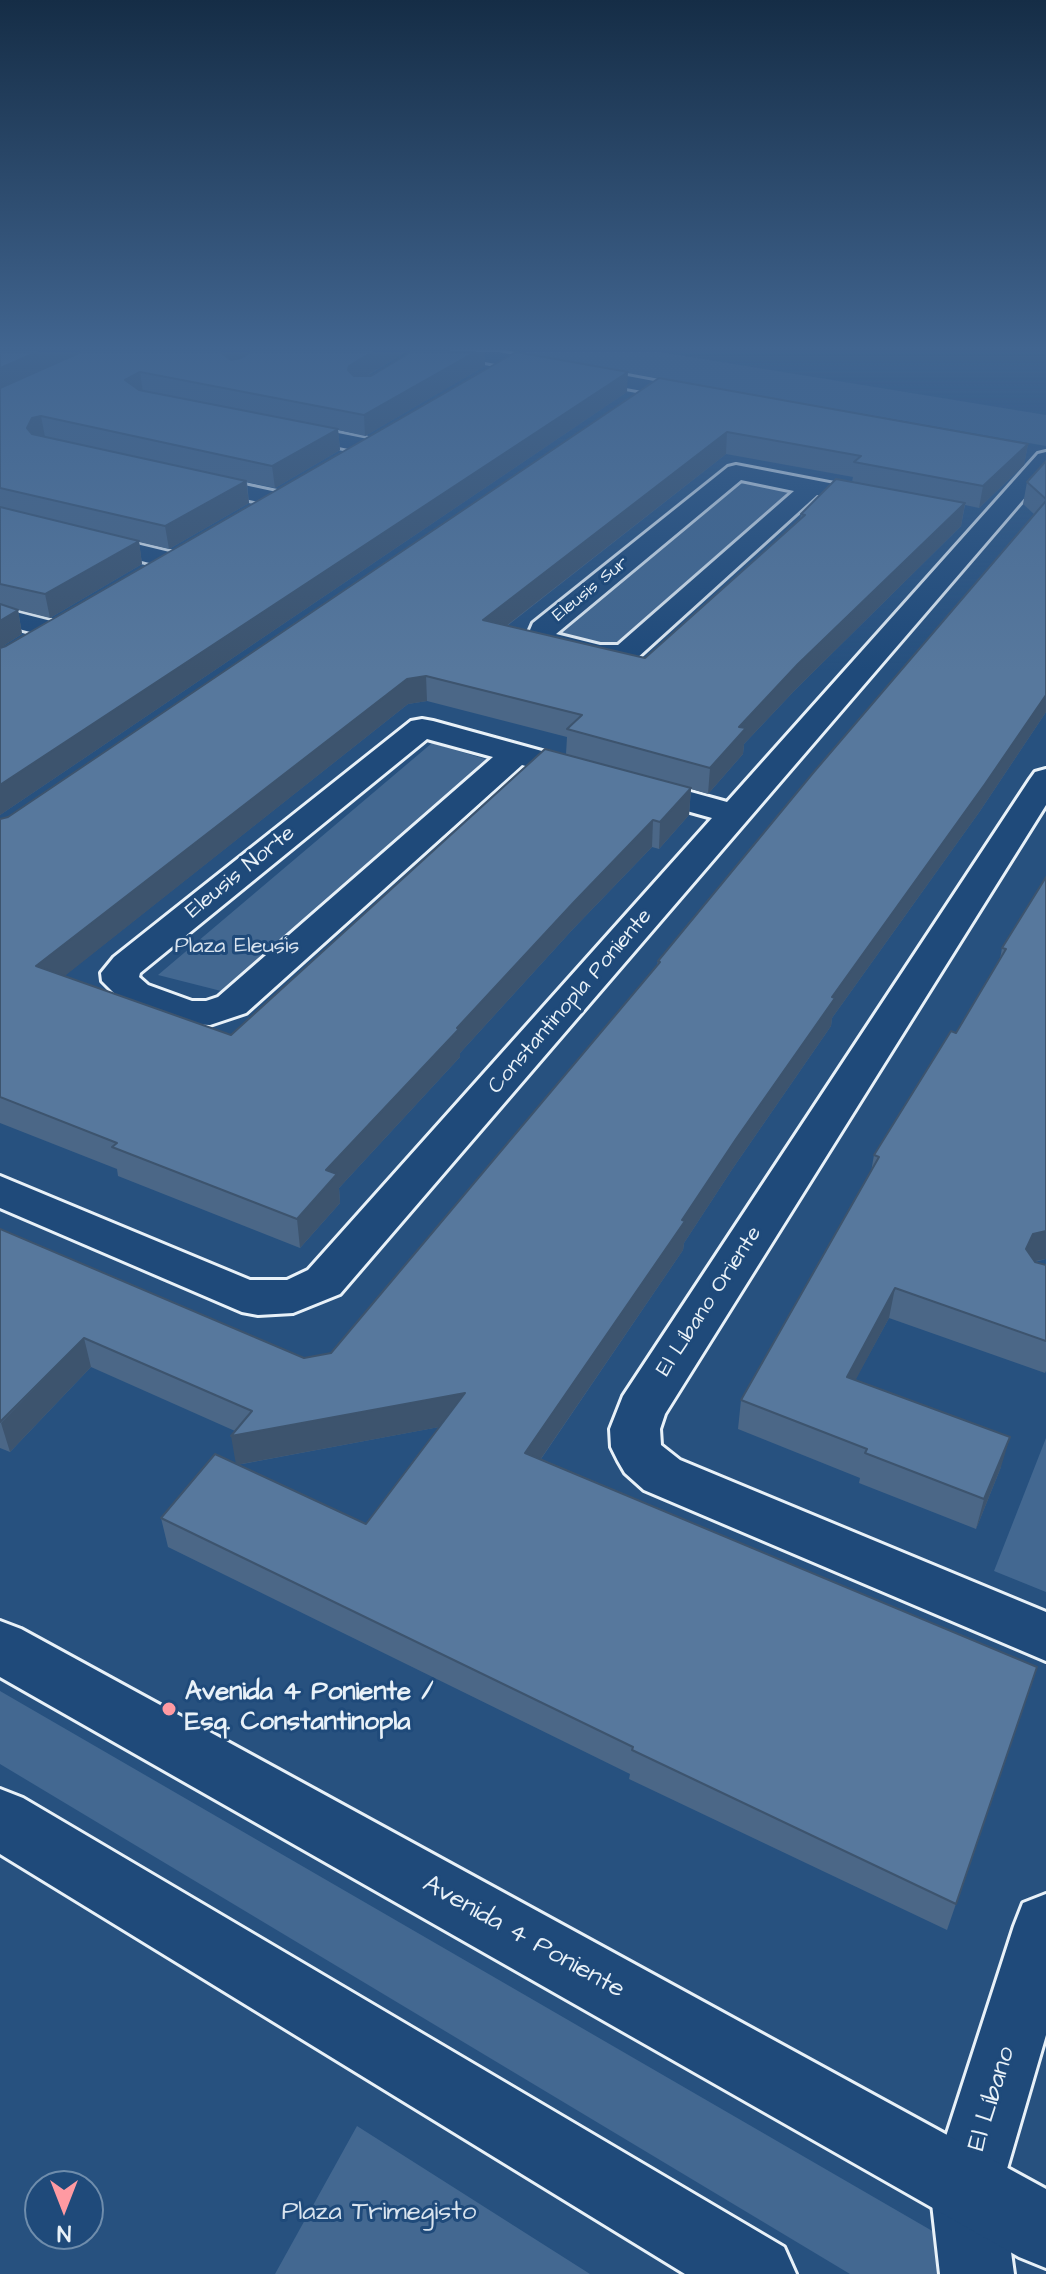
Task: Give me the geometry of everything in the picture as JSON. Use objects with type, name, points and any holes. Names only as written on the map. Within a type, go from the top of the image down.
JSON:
[{"type":"street","points":[[342,461],[347,458]]},
{"type":"street","name":"Constantinopla Poniente","points":[[0,1191],[242,1295],[276,1298],[309,1290],[335,1273],[735,814],[978,518],[1034,458]]},
{"type":"street","name":"Eleusis Sur","points":[[812,487],[626,653],[600,654],[552,643],[541,637],[543,629],[736,472],[905,504]]},
{"type":"street","points":[[169,475],[277,499]]},
{"type":"street","points":[[251,515],[303,484]]},
{"type":"street","points":[[0,518],[173,561]]},
{"type":"street","points":[[146,576],[199,545]]},
{"type":"street","points":[[27,646],[80,615]]},
{"type":"street","points":[[0,616],[53,630]]},
{"type":"street","name":"Eleusis Norte","points":[[516,754],[232,1005],[210,1013],[187,1012],[135,993],[121,981],[120,973],[127,965],[422,728],[735,814]]},
{"type":"street","name":"El Líbano Oriente","points":[[1046,779],[641,1410],[635,1429],[636,1447],[643,1459],[662,1475],[1046,1637]]},
{"type":"street","name":"Avenida 4 Poniente","points":[[0,1647],[1046,2230]]},
{"type":"street","points":[[0,1819],[757,2274]]},
{"type":"street","name":"El Líbano","points":[[977,2274],[966,2186],[1046,1926]]},
{"type":"green space","points":[[740,482],[792,491],[615,652],[555,636]]},
{"type":"green space","name":"Plaza Eleusis","points":[[432,743],[495,762],[229,993],[158,975]]},
{"type":"green space","points":[[1046,1438],[1046,1592],[994,1571]]},
{"type":"green space","points":[[0,1691],[941,2236],[945,2274],[850,2274],[0,1764]]},
{"type":"green space","name":"Plaza Trimegisto","points":[[357,2126],[590,2274],[275,2274]]},
{"type":"building","points":[[0,458],[142,458],[246,481],[165,526],[0,488]]},
{"type":"building","points":[[236,458],[286,458],[272,466]]},
{"type":"building","points":[[332,458],[497,458],[0,785],[0,648]]},
{"type":"building","points":[[540,458],[693,458],[483,620],[645,658],[805,515],[801,514],[836,479],[965,503],[798,664],[739,727],[746,728],[710,768],[567,729],[582,715],[426,676],[407,679],[36,966],[231,1035],[545,749],[691,788],[660,822],[653,820],[574,902],[326,1170],[337,1174],[297,1219],[112,1147],[117,1143],[0,1097],[0,819],[8,817]]},
{"type":"building","points":[[859,458],[1013,458],[983,486],[854,462]]},
{"type":"building","points":[[1046,461],[1046,499],[1027,482]]},
{"type":"building","points":[[1046,501],[1046,695],[832,997],[835,998],[736,1139],[682,1220],[685,1221],[525,1453],[1037,1667],[956,1904],[632,1750],[633,1747],[161,1518],[215,1454],[366,1524],[465,1393],[231,1436],[252,1411],[84,1338],[0,1422],[0,1229],[304,1358],[331,1353],[660,962],[813,773]]},
{"type":"building","points":[[0,507],[139,541],[45,594],[0,584]]},
{"type":"building","points":[[0,604],[18,610],[0,621]]},
{"type":"building","points":[[1046,877],[1046,1231],[1033,1234],[1026,1249],[1035,1262],[1046,1265],[1046,1341],[895,1288],[847,1377],[1010,1437],[984,1499],[741,1400],[879,1157],[874,1155],[951,1031],[956,1033],[1006,949],[1002,948]]},
{"type":"place","name":"Avenida 4 Poniente / Esq. Constantinopla","points":[[169,1709]]}]
